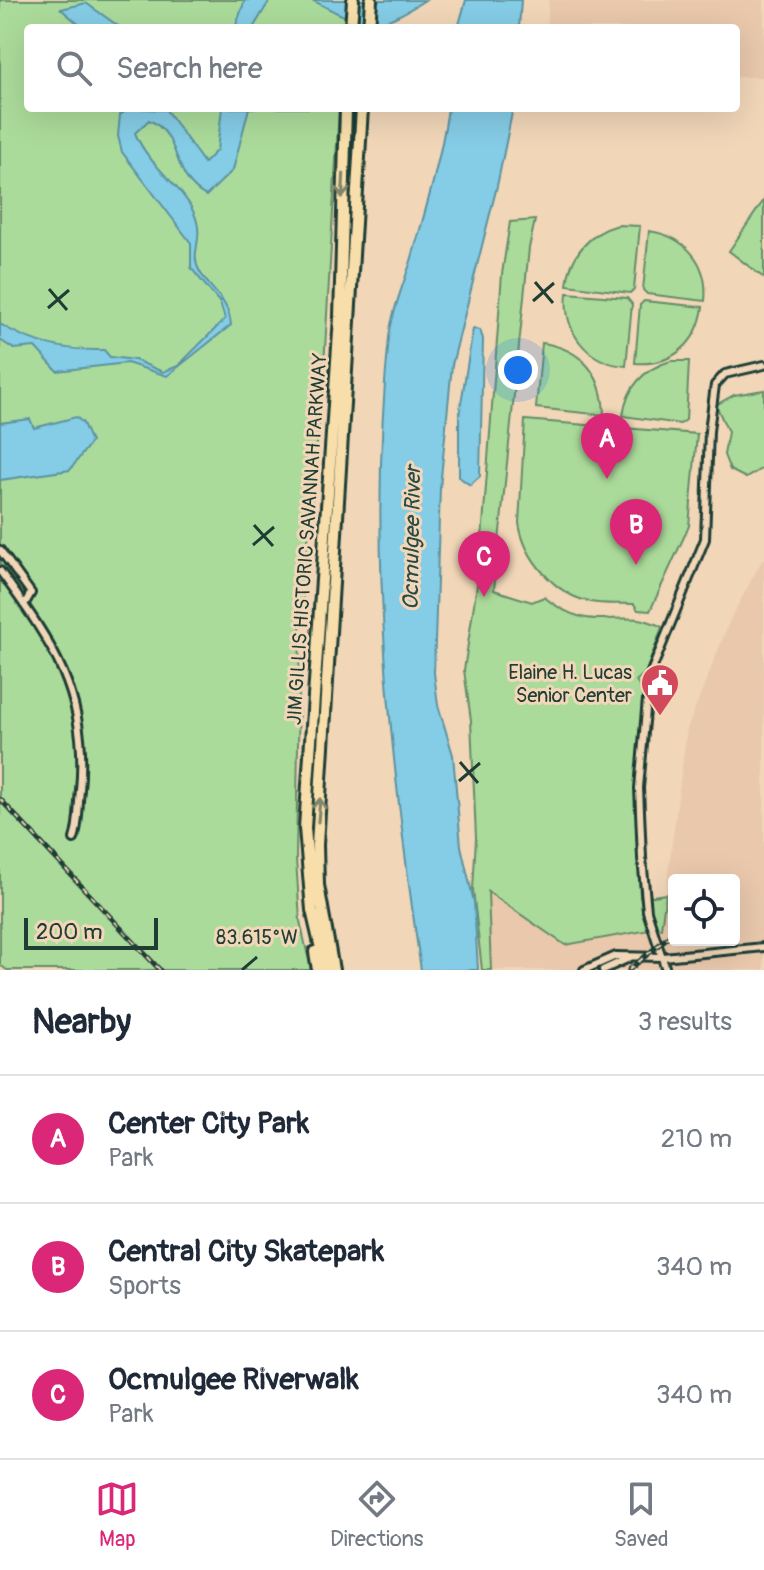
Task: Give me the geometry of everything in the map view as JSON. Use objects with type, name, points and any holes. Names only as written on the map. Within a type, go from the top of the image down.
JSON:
[{"type":"highway","points":[[351,24],[353,0]]},
{"type":"highway","points":[[369,24],[371,0]]},
{"type":"highway","name":"JIM GILLIS HISTORIC SAVANNAH PARKWAY","points":[[326,970],[312,910],[305,828],[338,348],[346,112]]},
{"type":"highway","name":"JIM GILLIS HISTORIC SAVANNAH PARKWAY","points":[[333,970],[318,885],[317,845],[362,112]]},
{"type":"highway","points":[[312,910],[318,970]]},
{"type":"street","points":[[666,970],[647,911],[639,815],[649,677],[705,539],[709,431],[715,385],[725,374],[764,365]]},
{"type":"street","points":[[0,550],[31,593],[24,605]]},
{"type":"street","points":[[0,571],[58,656],[79,719],[82,755],[74,839]]},
{"type":"street","points":[[584,970],[616,956],[663,957],[764,947]]},
{"type":"street","points":[[603,970],[629,958]]},
{"type":"shaded area","points":[[549,0],[764,0],[764,77],[740,77],[740,24],[547,24]]},
{"type":"shaded area","points":[[764,557],[764,970],[491,970],[488,892],[565,945],[661,928],[668,874],[668,946],[740,946],[740,874],[668,874],[687,729],[730,620]]},
{"type":"green space","points":[[0,0],[346,0],[344,24],[24,24],[24,112],[339,112],[324,366],[300,631],[296,859],[300,921],[311,970],[7,970],[0,965]]},
{"type":"green space","points":[[764,200],[764,278],[729,251]]},
{"type":"green space","points":[[535,220],[529,248],[494,590],[532,602],[544,597],[578,616],[632,619],[662,627],[646,672],[636,681],[643,693],[638,847],[640,898],[666,894],[661,928],[565,945],[488,892],[491,970],[482,970],[473,889],[476,838],[471,720],[464,670],[480,565],[502,274],[510,222]]},
{"type":"green space","points":[[618,225],[640,226],[634,289],[630,293],[567,285],[572,264],[583,247],[598,234]]},
{"type":"green space","points":[[649,231],[674,239],[692,254],[703,275],[705,301],[647,294],[643,290]]},
{"type":"green space","points":[[567,293],[627,298],[632,304],[626,366],[600,359],[580,343],[569,320]]},
{"type":"green space","points":[[644,301],[703,307],[696,331],[681,350],[661,361],[635,363],[640,305]]},
{"type":"green space","points":[[542,343],[569,351],[588,366],[600,388],[604,415],[536,408]]},
{"type":"green space","points":[[671,361],[689,361],[686,420],[680,424],[623,416],[628,396],[638,381],[652,369]]},
{"type":"green space","points":[[764,390],[764,467],[746,478],[730,470],[724,455],[728,432],[716,405],[734,395]]},
{"type":"green space","points":[[525,420],[697,434],[689,526],[650,611],[638,610],[634,604],[596,603],[578,598],[554,583],[534,562],[519,523]]},
{"type":"water","points":[[245,0],[270,0],[255,24],[236,24]]},
{"type":"water","points":[[312,0],[425,0],[393,18],[368,23],[344,16]]},
{"type":"water","points":[[466,0],[521,0],[519,24],[459,24]]},
{"type":"water","points":[[86,3],[115,24],[78,24],[61,9]]},
{"type":"water","points":[[124,112],[167,112],[204,163],[217,150],[222,112],[248,112],[233,170],[206,196],[187,178],[160,127],[149,120],[135,133],[148,156],[189,203],[197,223],[197,265],[230,316],[231,325],[167,376],[127,363],[57,371],[35,347],[14,349],[0,340],[0,324],[37,341],[77,349],[104,350],[110,357],[135,360],[163,372],[178,366],[225,319],[220,303],[191,268],[191,243],[122,152],[118,136],[120,115]]},
{"type":"water","name":"Ocmulgee River","points":[[447,112],[512,112],[452,365],[440,488],[434,673],[438,705],[453,755],[461,846],[474,902],[478,970],[421,970],[391,734],[381,576],[380,496],[389,337],[441,147]]},
{"type":"water","points":[[473,329],[480,330],[483,339],[480,476],[470,485],[459,477],[459,416]]},
{"type":"water","points":[[76,417],[83,423],[91,442],[70,470],[0,480],[0,423],[30,419],[34,428]]},
{"type":"railway","points":[[0,799],[160,970]]},
{"type":"railway","points":[[629,970],[668,937]]},
{"type":"place","name":"Center City Park","points":[[607,479]]},
{"type":"place","name":"Central City Skatepark","points":[[636,565]]},
{"type":"place","name":"Ocmulgee Riverwalk","points":[[484,597]]},
{"type":"place","name":"Elaine H. Lucas Senior Center","points":[[660,717]]}]
